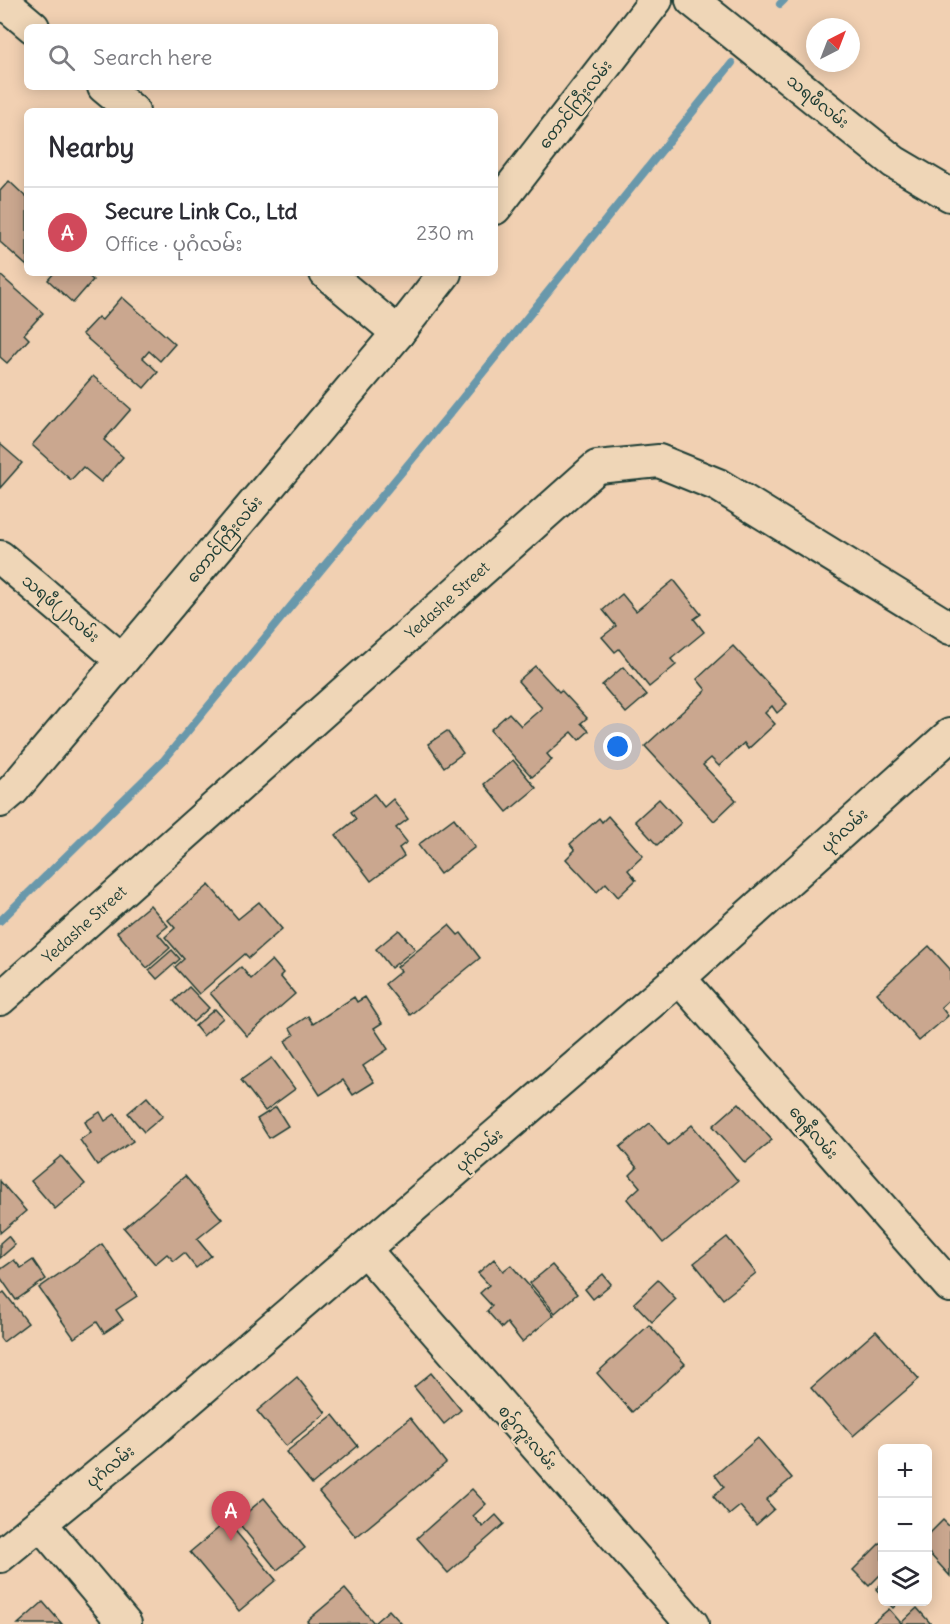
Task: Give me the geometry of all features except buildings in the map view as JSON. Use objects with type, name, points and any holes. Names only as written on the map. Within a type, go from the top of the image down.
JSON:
[{"type":"street","points":[[1,0],[29,24]]},
{"type":"street","name":"တောင်ကြီးလမ်း","points":[[498,204],[656,0]]},
{"type":"street","name":"သရဖီလမ်း","points":[[692,0],[894,162],[950,195]]},
{"type":"street","points":[[108,90],[129,108]]},
{"type":"street","points":[[330,276],[398,333]]},
{"type":"street","name":"တောင်ကြီးလမ်း","points":[[0,801],[13,790],[398,333],[443,276]]},
{"type":"street","name":"Yedashe Street","points":[[0,999],[597,467],[659,461],[718,485],[950,628]]},
{"type":"street","name":"သရဖီ(၂)လမ်း","points":[[0,557],[122,660]]},
{"type":"street","name":"ပုဂံလမ်း","points":[[0,1556],[147,1436],[679,978],[950,735]]},
{"type":"street","name":"ရေနီလမ်း","points":[[679,978],[950,1286]]},
{"type":"street","name":"စဉ့်ကူးလမ်း","points":[[363,1249],[692,1624]]},
{"type":"street","points":[[40,1523],[125,1624]]},
{"type":"waterway","points":[[780,4],[784,0]]},
{"type":"waterway","points":[[0,921],[164,760],[452,411],[732,63]]},
{"type":"place","name":"Secure Link Co., Ltd","points":[[231,1541]]}]
